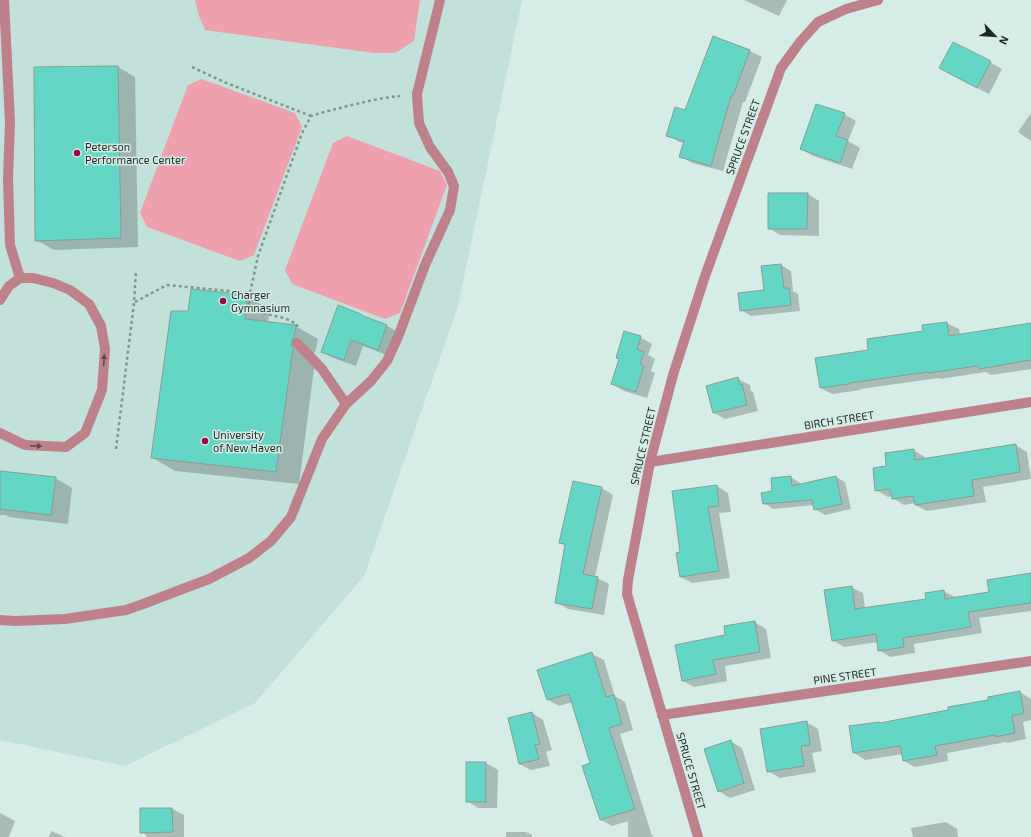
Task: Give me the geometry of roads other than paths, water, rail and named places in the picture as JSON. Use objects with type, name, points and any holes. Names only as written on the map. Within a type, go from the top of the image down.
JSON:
[{"type":"street","points":[[4,0],[10,122],[4,178],[10,245],[20,278]]},
{"type":"street","points":[[0,620],[15,621],[64,619],[126,610],[209,579],[250,558],[271,541],[291,517],[322,439],[346,404],[371,381],[388,361],[425,265],[450,210],[454,186],[448,172],[430,146],[419,123],[417,94],[440,0]]},
{"type":"street","name":"SPRUCE STREET","points":[[698,837],[627,594],[628,580],[650,462],[673,375],[705,276],[781,68],[800,42],[818,22],[846,9],[878,0]]},
{"type":"street","points":[[0,300],[9,286],[20,278],[33,278],[53,283],[70,290],[88,304],[101,326],[104,349],[102,390],[85,433],[66,447],[25,446],[0,433]]},
{"type":"street","points":[[297,343],[322,369],[346,404]]},
{"type":"street","name":"BIRCH STREET","points":[[650,462],[1031,402]]},
{"type":"street","name":"PINE STREET","points":[[662,715],[1031,661]]},
{"type":"place","name":"Peterson Performance Center","points":[[77,153]]},
{"type":"place","name":"Charger Gymnasium","points":[[223,301]]},
{"type":"place","name":"University of New Haven","points":[[205,441]]}]
